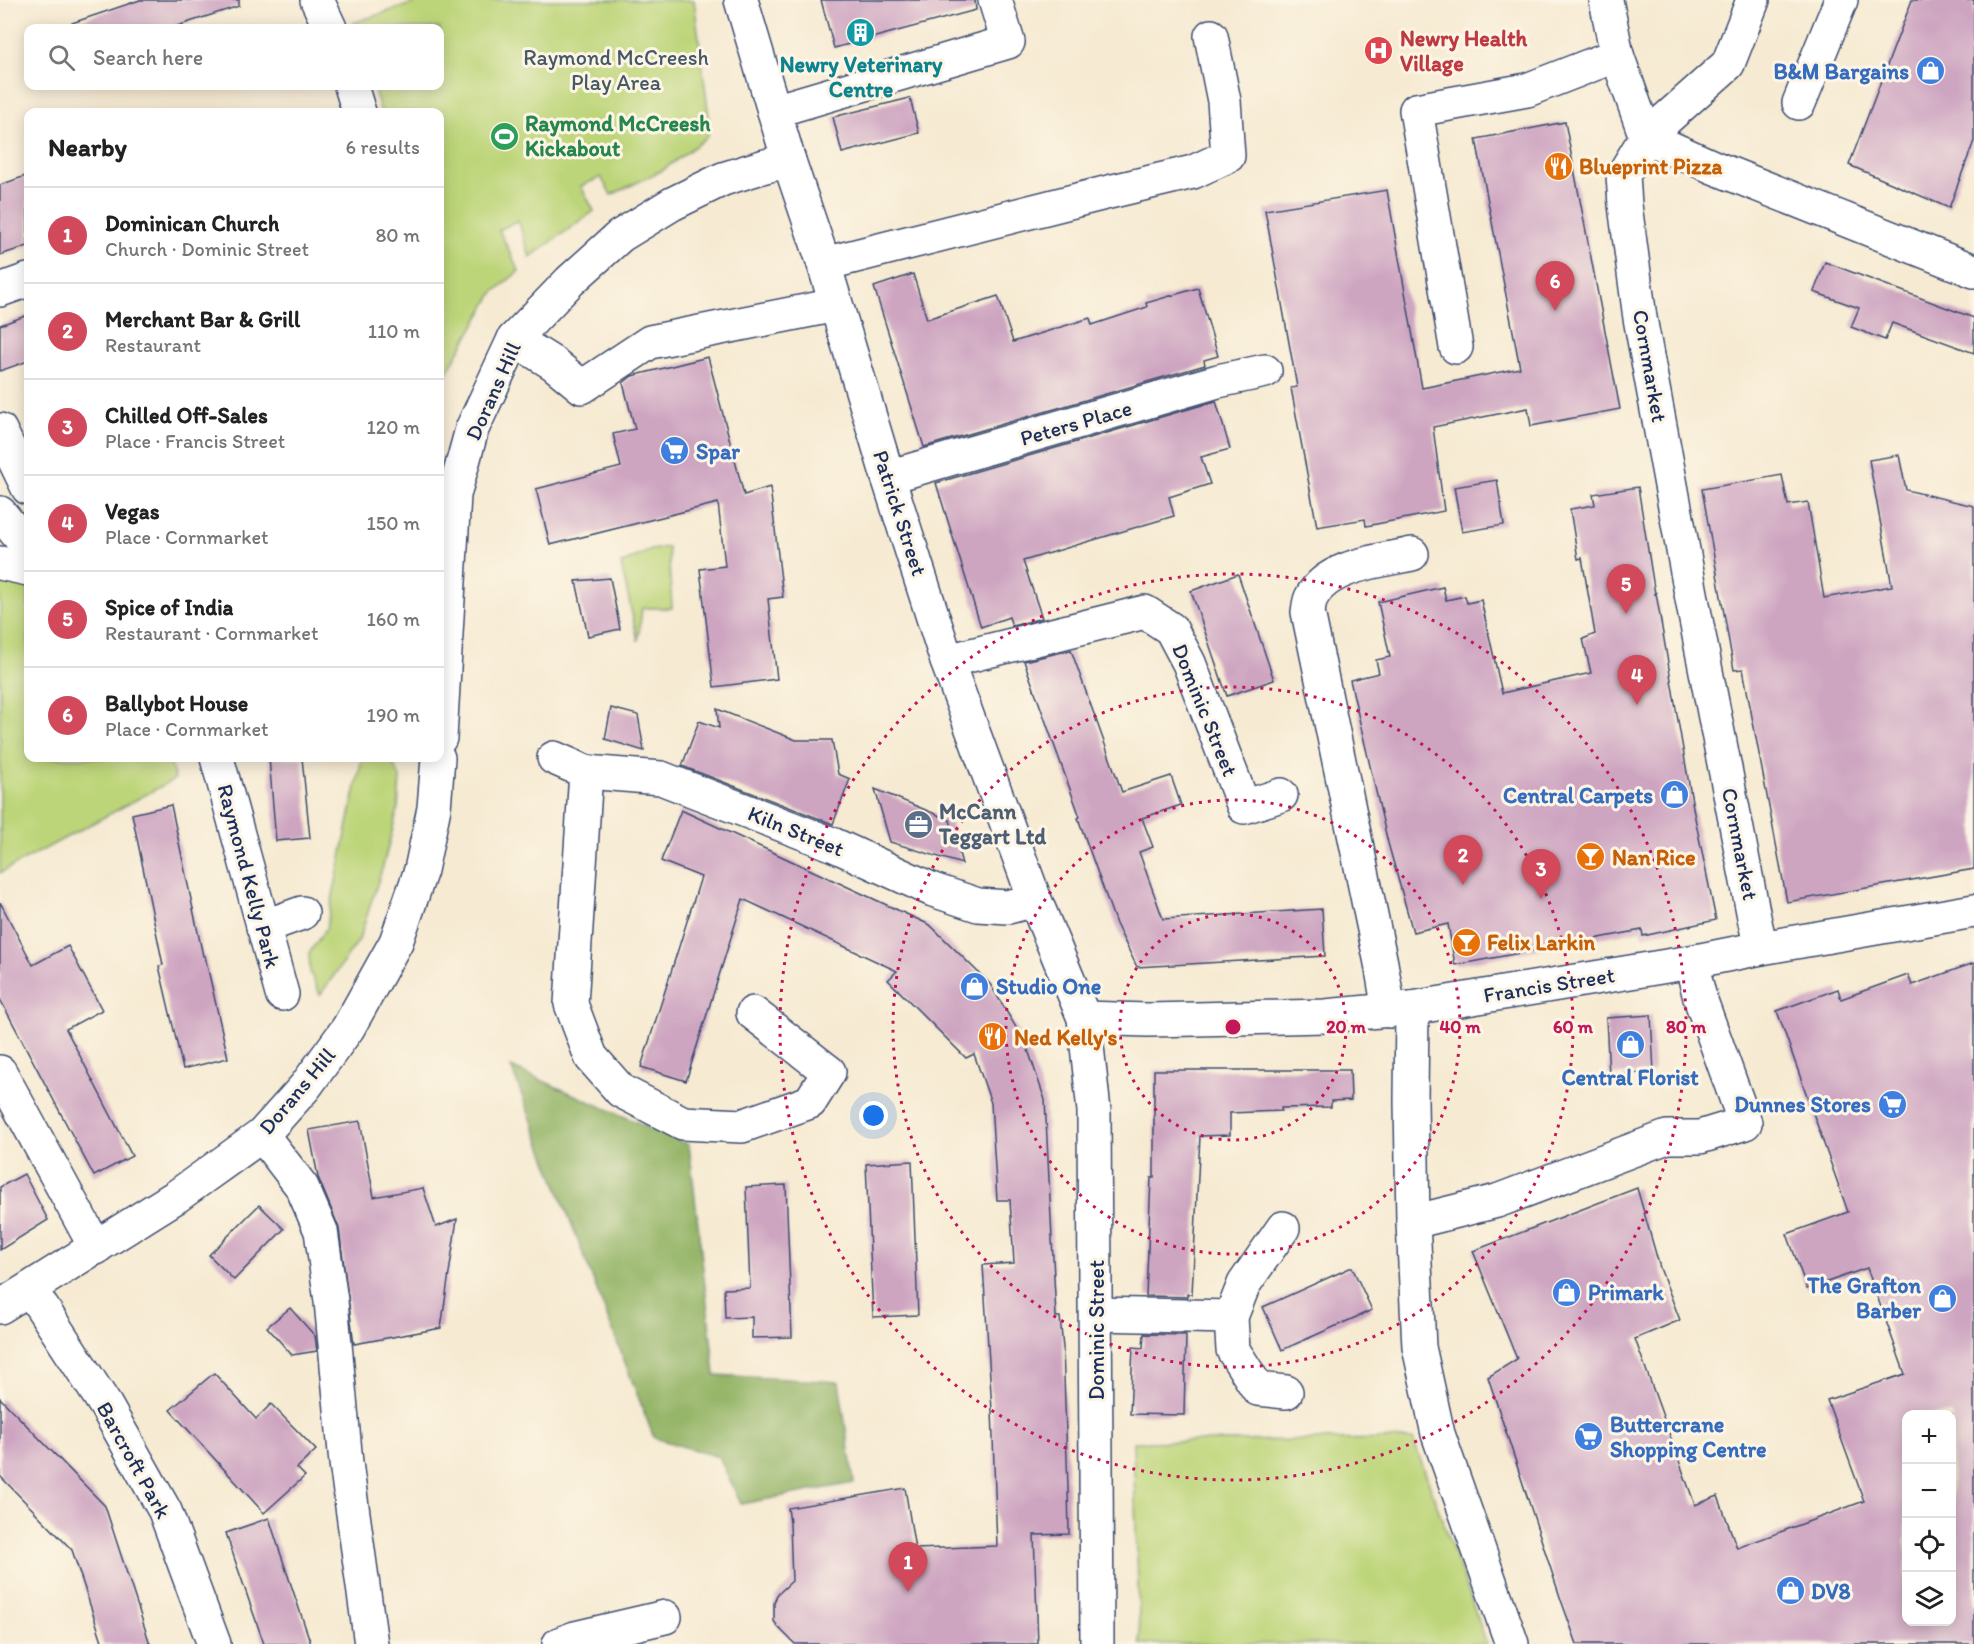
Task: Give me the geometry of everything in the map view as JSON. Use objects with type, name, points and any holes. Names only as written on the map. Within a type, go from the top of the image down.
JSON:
[{"type":"street","points":[[317,0],[328,24]]},
{"type":"street","name":"Patrick Street","points":[[741,0],[789,161],[824,264],[888,477],[947,661],[1035,900],[1084,1017]]},
{"type":"street","points":[[774,111],[1008,42],[995,0]]},
{"type":"street","points":[[1606,0],[1617,56],[1646,137],[1713,167],[1974,271]]},
{"type":"street","name":"Cornmarket","points":[[1752,0],[1728,64],[1646,137],[1623,175],[1640,318],[1695,615],[1761,948]]},
{"type":"street","points":[[1799,103],[1841,0]]},
{"type":"street","points":[[824,264],[1193,172],[1228,156],[1224,101],[1211,36]]},
{"type":"street","points":[[1456,347],[1416,110],[1527,90],[1617,56]]},
{"type":"street","points":[[352,90],[358,108]]},
{"type":"street","name":"Dorans Hill","points":[[444,657],[454,495],[472,429],[514,339],[570,281],[620,236],[672,204],[723,179],[789,161]]},
{"type":"street","points":[[0,290],[24,281]]},
{"type":"street","points":[[514,339],[555,364],[582,387],[650,342],[836,305]]},
{"type":"street","name":"Peters Place","points":[[888,477],[1207,385],[1265,371]]},
{"type":"street","points":[[0,430],[24,480]]},
{"type":"street","points":[[0,513],[24,542]]},
{"type":"street","points":[[1412,554],[1347,568],[1323,583],[1311,598],[1308,612],[1381,963],[1400,1009],[1411,1101],[1413,1222],[1419,1347],[1438,1434],[1512,1644]]},
{"type":"street","points":[[0,563],[24,568]]},
{"type":"street","name":"Dominic Street","points":[[947,661],[1145,612],[1171,628],[1189,663],[1244,807],[1281,795]]},
{"type":"street","name":"Kiln Street","points":[[554,758],[586,772],[661,778],[832,844],[933,890],[978,905],[1008,907],[1035,900]]},
{"type":"street","name":"Raymond Kelly Park","points":[[217,762],[282,994]]},
{"type":"street","name":"Dorans Hill","points":[[0,1307],[177,1196],[262,1135],[305,1088],[348,1028],[396,942],[421,870],[434,808],[438,762]]},
{"type":"street","points":[[586,772],[571,1004],[591,1057],[621,1091],[683,1123],[742,1126],[810,1102],[829,1072],[753,1013]]},
{"type":"street","name":"Francis Street","points":[[1084,1017],[1147,1020],[1324,1016],[1400,1009],[1691,962],[1974,911]]},
{"type":"street","points":[[263,927],[302,914]]},
{"type":"street","points":[[1413,1222],[1497,1201],[1667,1137],[1700,1137],[1745,1123],[1700,998],[1691,962]]},
{"type":"street","name":"Dominic Street","points":[[1084,1017],[1094,1111],[1097,1644]]},
{"type":"street","points":[[0,1072],[96,1248]]},
{"type":"street","points":[[262,1135],[302,1187],[321,1231],[331,1301],[345,1463],[371,1644]]},
{"type":"street","points":[[1283,1228],[1244,1284],[1231,1317],[1233,1350],[1258,1389],[1286,1392]]},
{"type":"street","name":"Barcroft Park","points":[[30,1289],[106,1407],[165,1511],[214,1644]]},
{"type":"street","points":[[1096,1314],[1231,1317]]},
{"type":"street","points":[[559,1644],[575,1638],[665,1617]]},
{"type":"green space","name":"Raymond McCreesh Play Area","points":[[423,0],[694,0],[709,118],[708,136],[663,170],[611,195],[601,177],[581,186],[594,211],[530,257],[518,220],[499,230],[519,271],[493,293],[444,377],[444,108],[380,108],[374,90],[444,90],[444,24],[353,23]]},
{"type":"green space","points":[[668,547],[672,608],[642,608],[638,641],[621,564],[651,550]]},
{"type":"green space","points":[[0,563],[24,568],[24,762],[170,762],[175,779],[0,873]]},
{"type":"green space","points":[[361,762],[392,762],[400,777],[398,808],[383,866],[359,940],[320,995],[310,972],[309,953],[326,929]]},
{"type":"green space","points":[[511,1067],[689,1145],[715,1375],[839,1382],[854,1483],[741,1504],[719,1457],[654,1438]]},
{"type":"green space","points":[[1413,1439],[1487,1644],[1140,1644],[1133,1442]]},
{"type":"building","points":[[140,0],[239,0],[239,6],[183,24],[72,23]]},
{"type":"building","name":"Newry Veterinary Centre","points":[[821,0],[975,0],[976,10],[834,48]]},
{"type":"building","name":"B&M Bargains","points":[[1912,0],[1974,0],[1974,141],[1949,208],[1849,165]]},
{"type":"building","points":[[910,98],[919,133],[842,153],[833,117]]},
{"type":"building","points":[[1565,122],[1620,409],[1531,426],[1528,408],[1433,427],[1444,511],[1366,526],[1365,519],[1317,527],[1291,388],[1297,387],[1265,210],[1387,190],[1422,388],[1520,368],[1476,139]]},
{"type":"building","points":[[24,176],[24,247],[0,255],[0,185]]},
{"type":"building","points":[[1825,262],[1974,318],[1974,353],[1892,323],[1885,340],[1851,327],[1859,308],[1814,292]]},
{"type":"building","points":[[913,274],[927,319],[998,296],[1013,342],[1090,318],[1092,325],[1147,307],[1146,303],[1198,288],[1218,356],[1204,360],[1205,365],[924,447],[874,287]]},
{"type":"building","points":[[24,316],[24,362],[0,371],[0,325]]},
{"type":"building","name":"Spar","points":[[708,357],[744,495],[770,487],[783,597],[768,599],[777,679],[714,687],[700,569],[725,566],[718,503],[550,545],[536,489],[621,467],[613,434],[635,429],[623,383],[632,376]]},
{"type":"building","points":[[1216,401],[1230,449],[1201,457],[1210,484],[1169,497],[1174,516],[1023,561],[1042,618],[1012,626],[1009,617],[981,627],[936,483]]},
{"type":"building","points":[[1899,455],[1906,490],[1974,506],[1974,869],[1787,902],[1743,669],[1734,670],[1702,489],[1782,475],[1788,505],[1808,502],[1824,598],[1892,586],[1869,460]]},
{"type":"building","points":[[1497,480],[1504,525],[1462,532],[1454,487]]},
{"type":"building","points":[[1638,487],[1694,813],[1716,920],[1643,936],[1642,930],[1455,965],[1448,924],[1413,932],[1388,843],[1350,680],[1379,673],[1376,660],[1390,657],[1378,602],[1443,587],[1446,600],[1465,596],[1467,603],[1481,600],[1502,693],[1591,673],[1583,639],[1595,634],[1582,558],[1578,559],[1570,509],[1595,505],[1593,494]]},
{"type":"building","points":[[1238,574],[1274,680],[1227,696],[1191,591]]},
{"type":"building","points":[[610,578],[620,629],[588,636],[576,581]]},
{"type":"building","points":[[1071,650],[1122,792],[1171,776],[1181,805],[1142,818],[1153,847],[1139,852],[1163,919],[1322,909],[1325,956],[1137,967],[1116,924],[1024,661]]},
{"type":"building","points":[[611,708],[638,715],[644,751],[605,739]]},
{"type":"building","points":[[717,709],[796,740],[832,740],[838,774],[850,779],[833,824],[682,766],[699,721],[719,728]]},
{"type":"building","points":[[269,762],[302,762],[310,838],[276,841]]},
{"type":"building","name":"McCann Teggart Ltd","points":[[875,789],[950,820],[962,864],[890,842]]},
{"type":"building","points":[[171,805],[203,956],[205,956],[228,1058],[183,1069],[159,966],[163,965],[132,814]]},
{"type":"building","points":[[681,810],[930,925],[990,984],[1026,1044],[1045,1100],[1056,1317],[1060,1317],[1063,1348],[1069,1534],[1034,1535],[1038,1644],[795,1644],[774,1621],[774,1603],[777,1595],[792,1581],[788,1508],[905,1488],[915,1549],[997,1546],[983,1265],[1014,1263],[1010,1200],[997,1200],[991,1103],[974,1054],[966,1058],[888,980],[897,971],[743,899],[686,1081],[641,1067],[701,877],[661,861]]},
{"type":"building","points":[[0,902],[33,965],[68,946],[102,1010],[66,1029],[132,1156],[94,1176],[0,999]]},
{"type":"building","points":[[1974,963],[1974,1644],[1577,1644],[1488,1377],[1517,1359],[1473,1251],[1637,1188],[1660,1268],[1680,1320],[1635,1339],[1695,1505],[1718,1496],[1737,1548],[1864,1501],[1827,1400],[1905,1374],[1867,1268],[1807,1289],[1787,1234],[1848,1212],[1777,1011],[1838,989],[1841,999],[1908,975],[1912,985]]},
{"type":"building","name":"Central Florist","points":[[1651,1015],[1654,1072],[1609,1075],[1606,1018]]},
{"type":"building","points":[[1154,1070],[1350,1070],[1351,1100],[1331,1101],[1331,1107],[1281,1108],[1281,1111],[1230,1113],[1230,1135],[1200,1136],[1192,1294],[1187,1294],[1187,1297],[1146,1296],[1151,1178],[1154,1178]]},
{"type":"building","points":[[360,1121],[374,1197],[423,1188],[436,1227],[457,1219],[441,1328],[354,1344],[339,1228],[318,1177],[309,1130]]},
{"type":"building","points":[[912,1161],[918,1315],[873,1317],[866,1164]]},
{"type":"building","points":[[24,1174],[48,1220],[0,1250],[0,1187]]},
{"type":"building","points":[[786,1185],[792,1337],[752,1338],[752,1317],[725,1318],[724,1289],[750,1288],[746,1187]]},
{"type":"building","points":[[259,1205],[284,1229],[234,1280],[209,1255]]},
{"type":"building","points":[[1352,1267],[1372,1310],[1282,1350],[1263,1307]]},
{"type":"building","points":[[290,1308],[315,1336],[317,1351],[292,1355],[267,1327]]},
{"type":"building","points":[[1144,1334],[1186,1335],[1184,1415],[1130,1414],[1133,1347],[1143,1348]]},
{"type":"building","points":[[214,1373],[256,1419],[271,1404],[316,1450],[297,1468],[305,1476],[264,1513],[170,1410]]},
{"type":"building","points":[[0,1398],[105,1506],[150,1644],[103,1644],[72,1550],[0,1476]]},
{"type":"building","points":[[269,1518],[311,1644],[264,1644],[226,1533]]},
{"type":"place","name":"Newry Veterinary Centre","points":[[861,32]]},
{"type":"place","name":"Newry Health Village","points":[[1379,51]]},
{"type":"place","name":"B&M Bargains","points":[[1930,71]]},
{"type":"place","name":"Raymond McCreesh Kickabout","points":[[504,136]]},
{"type":"place","name":"Blueprint Pizza","points":[[1558,166]]},
{"type":"place","name":"Ballybot House","points":[[1555,311]]},
{"type":"place","name":"Spar","points":[[675,451]]},
{"type":"place","name":"Spice of India","points":[[1626,614]]},
{"type":"place","name":"Vegas","points":[[1637,705]]},
{"type":"place","name":"Central Carpets","points":[[1674,795]]},
{"type":"place","name":"McCann Teggart Ltd","points":[[918,824]]},
{"type":"place","name":"Nan Rice","points":[[1591,857]]},
{"type":"place","name":"Merchant Bar & Grill","points":[[1463,885]]},
{"type":"place","name":"Chilled Off-Sales","points":[[1541,899]]},
{"type":"place","name":"Felix Larkin","points":[[1466,942]]},
{"type":"place","name":"Studio One","points":[[975,986]]},
{"type":"place","name":"Ned Kelly's","points":[[993,1037]]},
{"type":"place","name":"Central Florist","points":[[1630,1045]]},
{"type":"place","name":"Dunnes Stores","points":[[1892,1104]]},
{"type":"place","name":"Primark","points":[[1567,1292]]},
{"type":"place","name":"The Grafton Barber","points":[[1942,1298]]},
{"type":"place","name":"Buttercrane Shopping Centre","points":[[1589,1437]]},
{"type":"place","name":"DV8","points":[[1790,1591]]},
{"type":"place","name":"Dominican Church","points":[[908,1592]]}]
